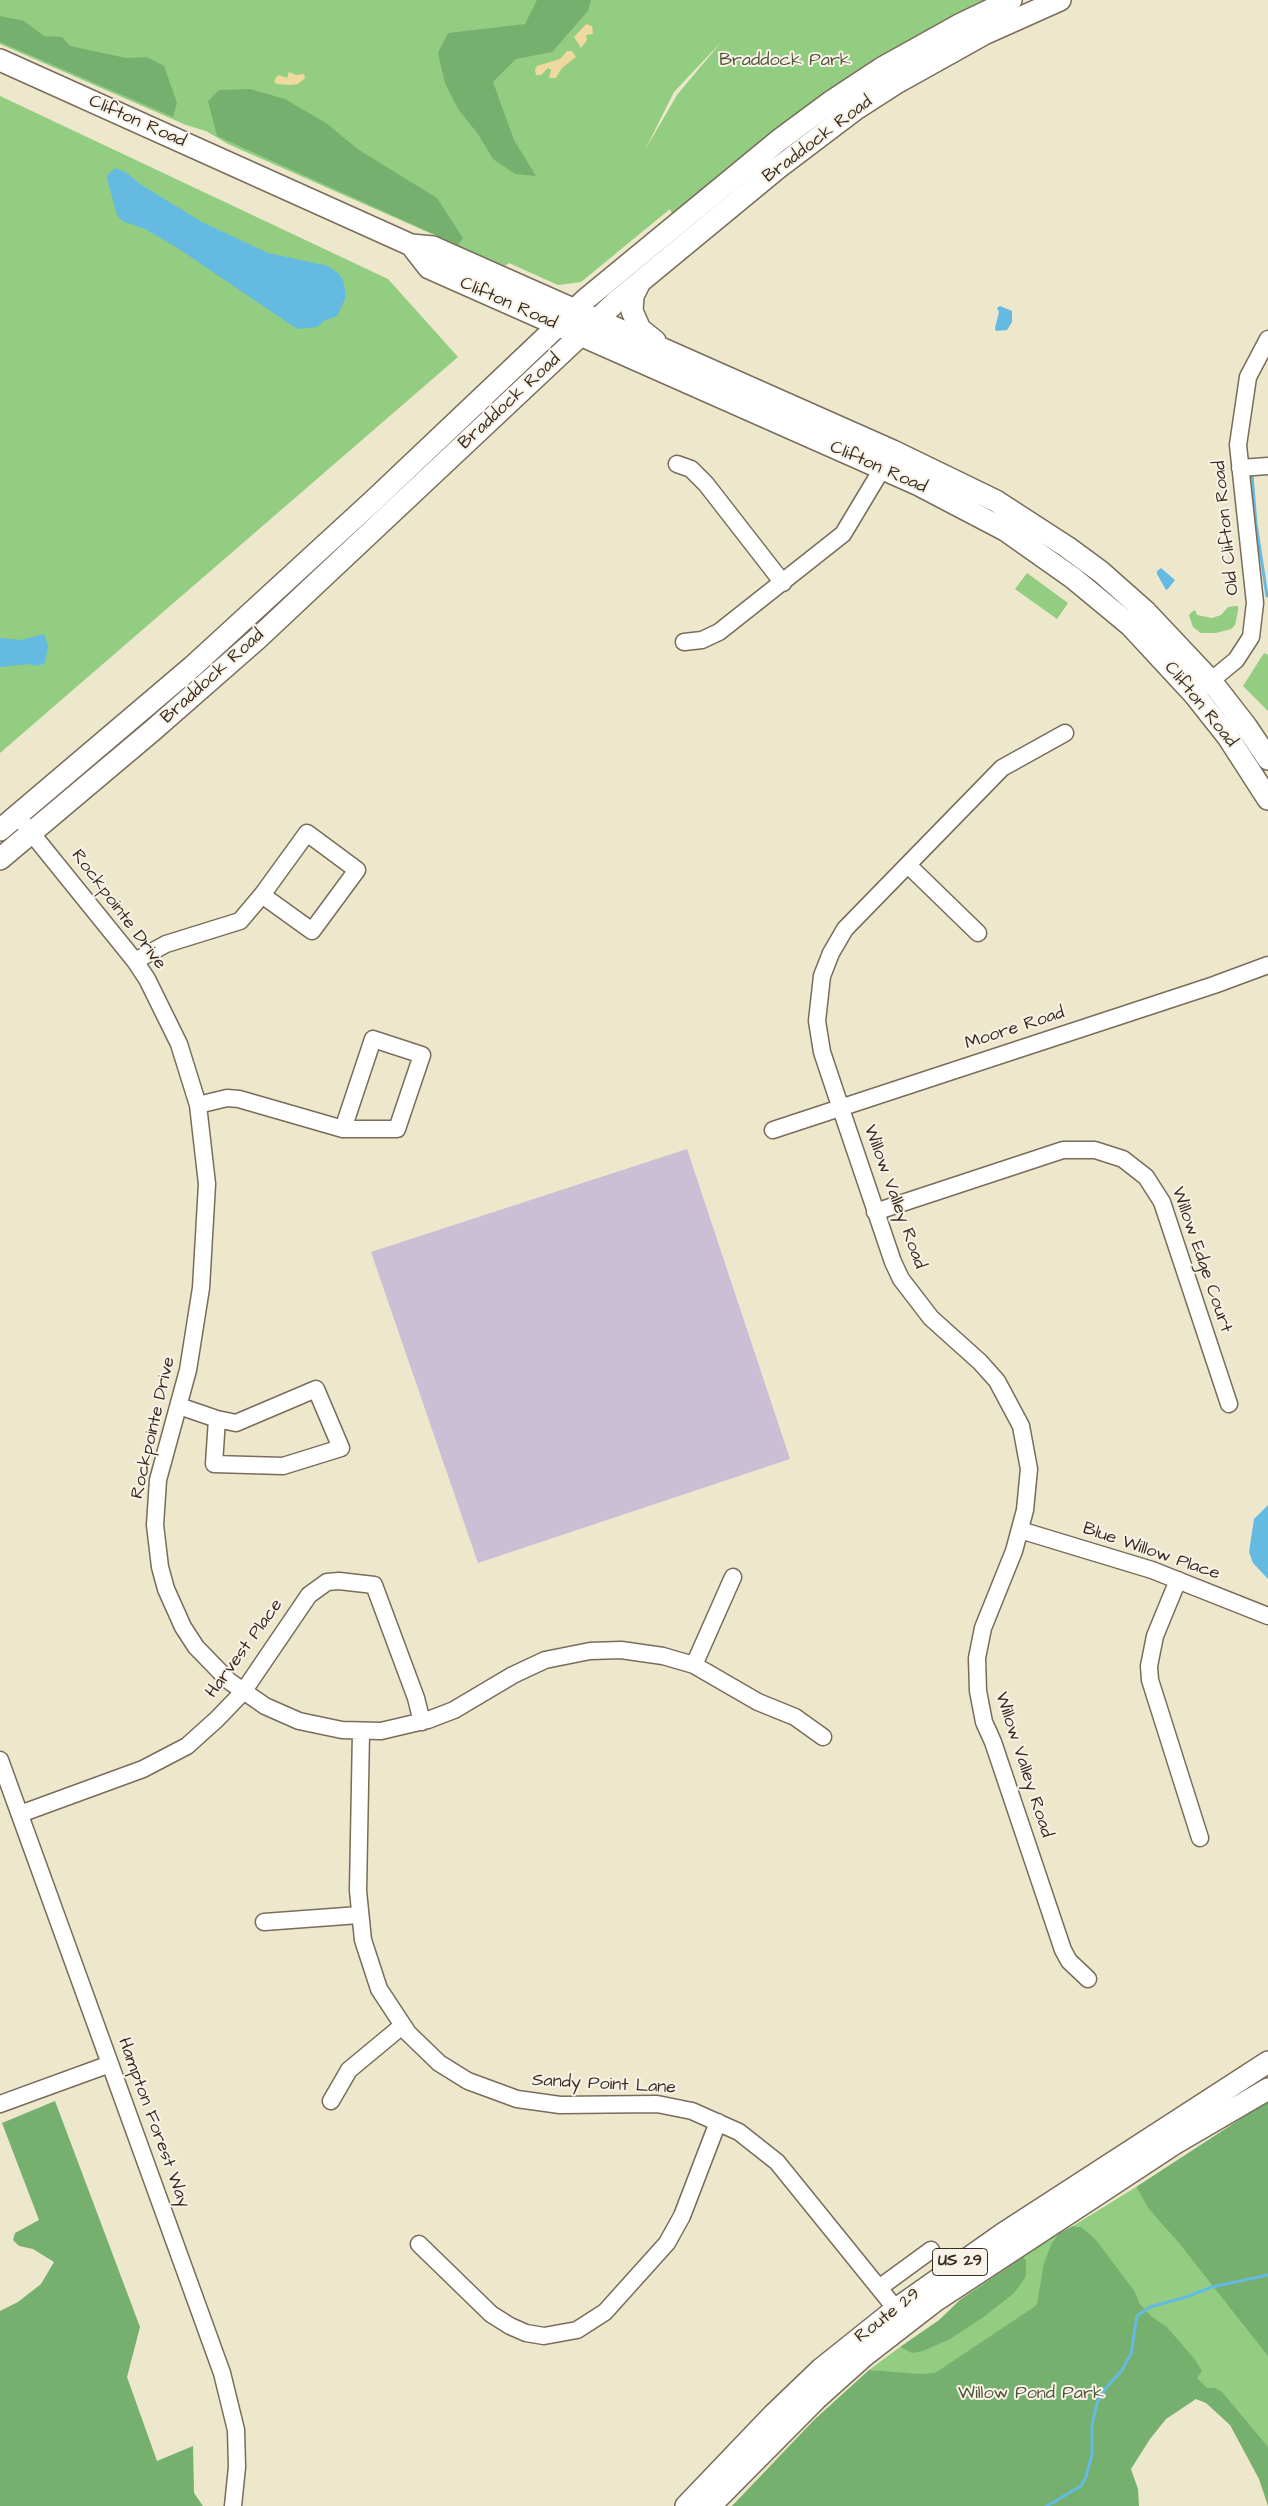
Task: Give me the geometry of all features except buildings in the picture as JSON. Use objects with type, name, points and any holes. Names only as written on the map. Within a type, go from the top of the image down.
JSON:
[{"type":"main road","name":"Braddock Road","points":[[0,830],[199,660],[374,500],[573,310],[778,141],[832,101],[882,68],[939,36],[1011,0]]},
{"type":"main road","name":"Braddock Road","points":[[0,859],[257,639],[597,320],[640,282],[784,164],[856,109],[937,59],[984,34],[1060,0]]},
{"type":"main road","name":"Clifton Road","points":[[0,60],[411,245],[433,247],[893,451],[996,501],[1067,547],[1101,572],[1145,611],[1211,681],[1246,726],[1268,759]]},
{"type":"main road","name":"Clifton Road","points":[[411,245],[429,268],[919,485],[1004,530],[1073,578],[1131,626],[1194,694],[1228,737],[1268,799]]},
{"type":"main road","points":[[640,282],[633,296],[633,316],[640,329],[669,352]]},
{"type":"main road","name":"Route 29","points":[[686,2506],[773,2415],[821,2369],[896,2309],[1004,2232],[1268,2062]]},
{"type":"main road","name":"Route 29","points":[[710,2506],[816,2399],[864,2356],[935,2301],[1174,2144],[1268,2089]]},
{"type":"street","name":"Old Clifton Road","points":[[1194,694],[1236,660],[1252,637],[1261,601],[1238,445],[1248,377],[1268,339]]},
{"type":"street","points":[[684,642],[702,640],[719,632],[843,534],[893,451]]},
{"type":"street","points":[[677,464],[691,469],[706,484],[783,583]]},
{"type":"street","points":[[1240,468],[1268,466]]},
{"type":"street","name":"Willow Valley Road","points":[[1065,733],[1002,768],[846,929],[831,953],[822,976],[817,1005],[818,1033],[840,1107],[893,1262],[910,1294],[931,1318],[990,1372],[1004,1391],[1021,1426],[1028,1455],[1029,1482],[1020,1530],[983,1628],[977,1658],[978,1691],[984,1722],[993,1742],[1063,1950],[1069,1961],[1088,1979]]},
{"type":"street","name":"Rockpointe Drive","points":[[17,815],[135,961],[169,1021],[198,1105],[205,1157],[206,1215],[197,1322],[179,1406],[158,1480],[155,1525],[160,1566],[166,1589],[183,1627],[216,1669],[243,1692],[265,1706],[299,1720],[361,1732],[381,1731],[422,1722],[454,1710],[527,1668],[566,1655],[621,1650],[664,1656],[694,1665],[758,1702],[795,1717],[823,1737]]},
{"type":"street","points":[[135,961],[166,944],[240,921],[262,895],[307,832],[357,870],[312,931],[262,895]]},
{"type":"street","points":[[908,864],[978,933]]},
{"type":"street","name":"Moore Road","points":[[773,1130],[1204,988],[1268,965]]},
{"type":"street","points":[[198,1105],[227,1098],[239,1099],[343,1129],[397,1129],[422,1055],[373,1039],[343,1129]]},
{"type":"street","name":"Willow Edge Court","points":[[875,1212],[1063,1150],[1095,1150],[1123,1159],[1146,1177],[1162,1202],[1229,1404]]},
{"type":"street","points":[[179,1406],[217,1419],[236,1423],[316,1389],[342,1448],[283,1466],[214,1464],[217,1419]]},
{"type":"street","name":"Blue Willow Place","points":[[1020,1530],[1152,1570],[1268,1616]]},
{"type":"street","points":[[694,1665],[733,1577]]},
{"type":"street","points":[[1178,1580],[1153,1642],[1150,1680],[1200,1838]]},
{"type":"street","name":"Harvest Place","points":[[20,1814],[143,1769],[169,1757],[203,1733],[243,1692],[310,1595],[327,1582],[339,1581],[374,1586],[416,1698],[422,1722]]},
{"type":"street","name":"Sandy Point Lane","points":[[361,1732],[359,1915],[363,1940],[373,1974],[386,2001],[402,2026],[439,2063],[468,2081],[508,2097],[536,2103],[560,2105],[657,2104],[692,2111],[746,2137],[777,2162],[896,2309]]},
{"type":"street","name":"Hampton Forest Way","points":[[0,1760],[222,2373],[232,2407],[237,2453],[233,2506]]},
{"type":"street","points":[[264,1922],[359,1915]]},
{"type":"street","points":[[331,2101],[348,2070],[402,2026]]},
{"type":"street","points":[[0,2104],[110,2064]]},
{"type":"street","points":[[419,2244],[491,2314],[510,2326],[526,2333],[544,2336],[577,2330],[605,2312],[667,2243],[682,2216],[718,2122]]},
{"type":"street","points":[[879,2288],[931,2250]]},
{"type":"shaded area","points":[[687,1149],[790,1459],[478,1563],[371,1252]]},
{"type":"green space","name":"Braddock Park","points":[[0,0],[1017,0],[961,24],[677,225],[670,209],[581,282],[558,285],[509,263],[505,266],[228,144],[206,131],[186,125],[0,44]],"holes":[[[722,41],[677,95],[645,150],[674,92]]]},
{"type":"green space","points":[[537,0],[591,0],[588,11],[552,52],[516,59],[493,82],[514,140],[536,176],[515,174],[493,159],[478,134],[458,109],[445,83],[438,53],[448,33],[525,24]]},
{"type":"green space","points":[[0,16],[24,21],[44,36],[62,37],[70,46],[126,58],[147,57],[164,66],[177,103],[173,117],[0,42]]},
{"type":"green space","points":[[250,89],[285,99],[326,123],[359,150],[437,198],[463,238],[458,245],[217,136],[208,101],[219,90]]},
{"type":"green space","points":[[0,96],[388,279],[458,357],[0,753]]},
{"type":"green space","points":[[1027,573],[1068,603],[1057,619],[1015,589]]},
{"type":"green space","points":[[1238,606],[1235,625],[1231,629],[1216,633],[1201,633],[1193,627],[1189,615],[1195,610],[1197,615],[1212,618],[1221,615],[1228,607]]},
{"type":"green space","points":[[1264,653],[1268,655],[1268,711],[1243,686]]},
{"type":"green space","points":[[55,2101],[140,2327],[127,2377],[157,2461],[193,2446],[194,2493],[203,2506],[0,2506],[0,2311],[18,2302],[41,2284],[54,2262],[33,2249],[19,2246],[13,2240],[15,2233],[39,2220],[2,2123]]},
{"type":"green space","points":[[1268,2101],[1268,2356],[1179,2243],[1149,2209],[1136,2187]]},
{"type":"green space","name":"Willow Pond Park","points":[[1268,2120],[1268,2476],[1194,2375],[732,2506],[877,2371],[869,2370],[900,2347],[906,2350],[1026,2260],[1023,2257],[1058,2234],[1052,2243],[1081,2227],[1073,2226],[1136,2187],[1144,2200]]},
{"type":"green space","name":"Willow Pond Park","points":[[1073,2226],[1081,2227],[1096,2240],[1135,2292],[1139,2303],[1152,2317],[1167,2327],[1196,2361],[1202,2371],[1197,2378],[1207,2388],[1215,2388],[1222,2392],[1268,2447],[1268,2506],[1259,2479],[1230,2425],[1206,2403],[1196,2399],[1166,2419],[1150,2439],[1131,2469],[1138,2489],[1139,2506],[732,2506],[814,2420],[869,2370],[920,2374],[935,2373],[1034,2307],[1037,2304],[1044,2263],[1052,2243],[1058,2234]]},
{"type":"green space","points":[[1023,2257],[1026,2260],[1026,2275],[1023,2281],[1014,2293],[985,2316],[950,2339],[923,2351],[912,2353],[900,2347],[939,2320],[961,2299]]},
{"type":"sand","points":[[586,24],[592,26],[593,34],[586,35],[587,40],[581,48],[574,37]]},
{"type":"sand","points":[[567,51],[572,51],[576,57],[562,68],[556,78],[549,78],[551,70],[548,68],[541,75],[536,75],[535,70],[537,66],[560,59]]},
{"type":"sand","points":[[289,72],[296,75],[304,74],[305,78],[298,84],[277,84],[274,82],[279,75],[287,78]]},
{"type":"water","points":[[116,168],[127,173],[140,184],[202,222],[268,253],[328,266],[338,273],[343,280],[345,289],[345,299],[337,316],[324,321],[317,327],[297,329],[176,247],[145,229],[122,221],[117,215],[107,178],[108,174]]},
{"type":"water","points":[[1000,306],[1012,311],[1012,322],[1007,330],[996,331],[999,312],[997,308]]},
{"type":"water","points":[[1161,568],[1175,580],[1166,590],[1157,574],[1157,571]]},
{"type":"water","points":[[44,634],[48,646],[45,663],[38,666],[28,664],[0,667],[0,638],[21,640]]},
{"type":"water","points":[[1268,1505],[1268,1579],[1253,1563],[1249,1552],[1254,1519]]},
{"type":"waterway","points":[[1252,475],[1256,524],[1267,596]]},
{"type":"waterway","points":[[1047,2506],[1081,2486],[1086,2477],[1092,2454],[1092,2425],[1097,2403],[1105,2389],[1122,2370],[1131,2354],[1137,2316],[1150,2307],[1186,2297],[1212,2287],[1268,2275]]}]
